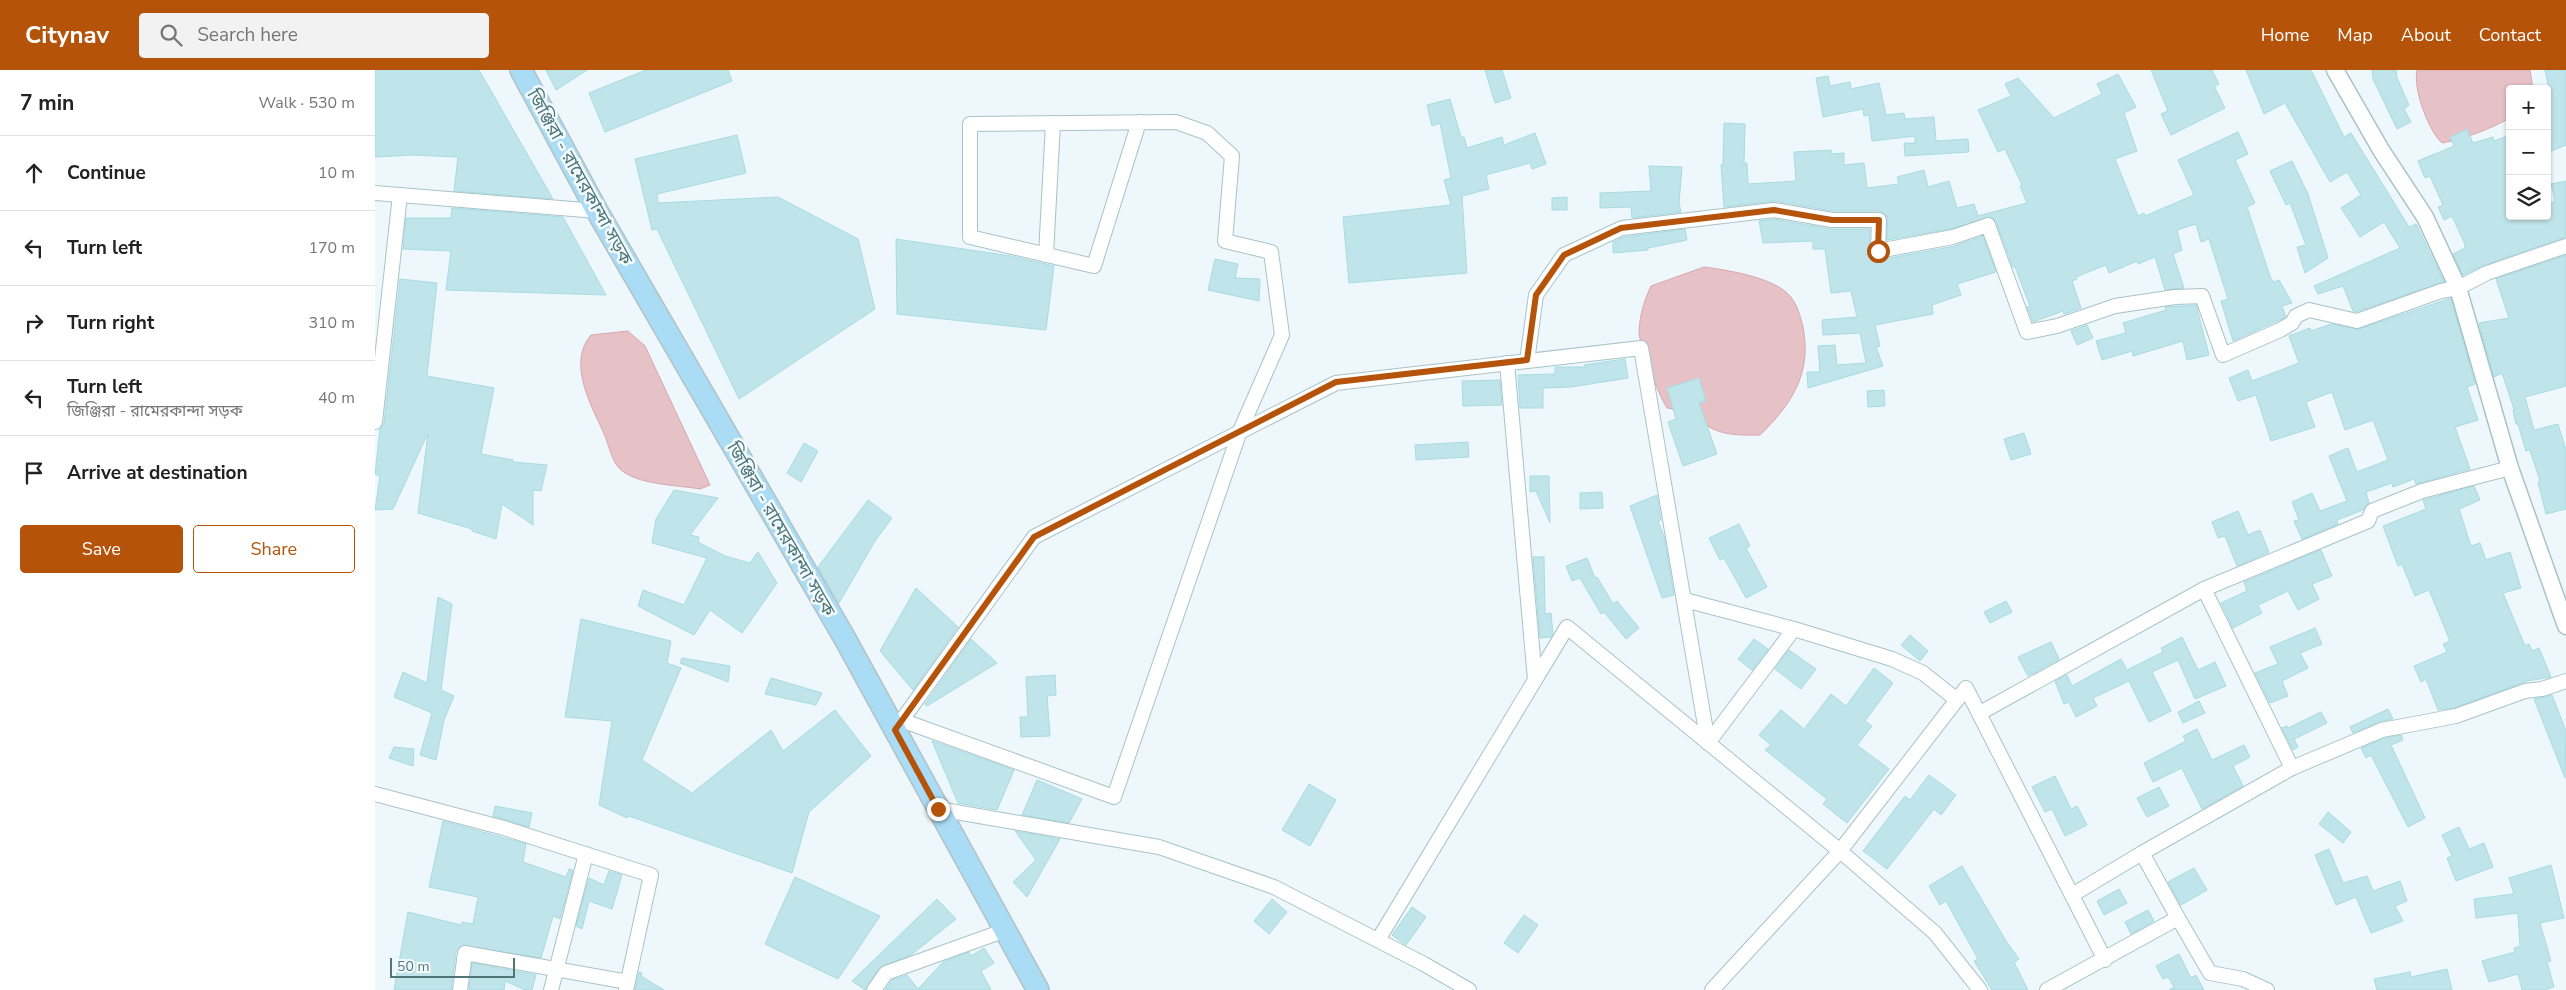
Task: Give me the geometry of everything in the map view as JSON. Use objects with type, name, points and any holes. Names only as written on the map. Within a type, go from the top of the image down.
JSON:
[{"type":"main road","name":"জিঞ্জিরা - রামেরকান্দা সড়ক","points":[[521,70],[597,211],[898,725],[938,809],[1038,990]]},
{"type":"street","points":[[2335,70],[2381,150],[2425,217],[2458,288],[2510,468],[2566,626]]},
{"type":"street","points":[[1139,122],[1094,266],[970,237],[970,124],[1139,122],[1176,122],[1207,133],[1232,156],[1225,241],[1271,252],[1282,335],[1241,431],[1114,797],[898,725],[1034,537],[1241,431],[1336,382],[1641,348],[1708,743]]},
{"type":"street","points":[[1046,255],[1053,123]]},
{"type":"street","points":[[375,193],[597,211]]},
{"type":"street","points":[[375,422],[400,195]]},
{"type":"street","points":[[1527,360],[1536,295],[1564,255],[1621,228],[1774,210],[1832,220],[1879,220],[1878,251],[1953,237],[1988,225],[2027,332],[2057,326],[2115,306],[2175,297],[2202,296],[2223,354],[2292,324],[2296,316],[2309,310],[2357,321],[2441,291],[2458,288],[2487,273],[2566,246]]},
{"type":"street","points":[[1507,363],[1535,680]]},
{"type":"street","points":[[1980,713],[2204,589],[2368,521],[2372,511],[2422,491],[2510,468]]},
{"type":"street","points":[[2204,589],[2292,768]]},
{"type":"street","points":[[1685,600],[1794,629],[1892,660],[1923,673],[1957,700]]},
{"type":"street","points":[[1378,940],[1567,627],[1840,851],[1935,933],[1980,990]]},
{"type":"street","points":[[1708,743],[1794,629]]},
{"type":"street","points":[[2072,895],[2292,768],[2382,730],[2456,716],[2525,691],[2542,689],[2566,681]]},
{"type":"street","points":[[1712,990],[1840,851],[1966,688],[2105,960]]},
{"type":"street","points":[[375,794],[505,828],[651,875],[627,986],[557,969],[465,953],[460,990]]},
{"type":"street","points":[[938,809],[1159,847],[1274,886],[1469,990]]},
{"type":"street","points":[[2142,853],[2209,973],[2243,979],[2267,990]]},
{"type":"street","points":[[551,990],[586,854]]},
{"type":"street","points":[[2047,990],[2105,960],[2178,918]]},
{"type":"street","points":[[874,990],[886,973],[1006,930]]},
{"type":"shaded area","points":[[2417,70],[2530,70],[2532,85],[2506,85],[2506,120],[2477,133],[2442,143],[2432,129],[2423,109],[2416,78]]},
{"type":"shaded area","points":[[1704,267],[1748,275],[1779,287],[1787,293],[1796,305],[1799,313],[1805,344],[1805,359],[1802,373],[1790,399],[1760,435],[1725,433],[1707,426],[1686,413],[1667,408],[1659,393],[1646,358],[1639,331],[1640,319],[1651,286]]},
{"type":"shaded area","points":[[628,331],[645,346],[710,485],[700,489],[646,481],[626,474],[614,461],[584,386],[581,359],[584,347],[591,335]]},
{"type":"building","points":[[375,70],[479,70],[553,199],[454,191],[458,157],[413,155],[375,157]]},
{"type":"building","points":[[546,70],[587,70],[556,90]]},
{"type":"building","points":[[646,70],[728,70],[732,81],[605,132],[589,93]]},
{"type":"building","points":[[1485,70],[1502,70],[1511,98],[1495,103]]},
{"type":"building","points":[[2151,70],[2212,70],[2219,84],[2214,86],[2225,108],[2171,135],[2161,114],[2168,111]]},
{"type":"building","points":[[2246,70],[2311,70],[2344,137],[2351,133],[2409,227],[2416,224],[2444,282],[2356,312],[2353,311],[2343,286],[2318,294],[2314,286],[2400,248],[2384,222],[2360,237],[2341,208],[2361,195],[2347,172],[2330,182],[2285,103],[2264,114]]},
{"type":"building","points":[[2372,70],[2396,70],[2397,78],[2409,105],[2404,109],[2411,122],[2397,129],[2373,79]]},
{"type":"building","points":[[2545,70],[2566,70],[2566,145],[2551,151],[2551,85],[2548,85]]},
{"type":"building","points":[[2118,74],[2136,107],[2124,113],[2137,151],[2115,159],[2138,216],[2144,213],[2145,216],[2194,195],[2178,160],[2238,132],[2248,154],[2235,160],[2255,203],[2247,207],[2271,279],[2274,282],[2279,280],[2292,303],[2282,306],[2286,317],[2233,341],[2221,301],[2228,299],[2209,239],[2201,242],[2196,224],[2177,230],[2182,250],[2173,254],[2184,288],[2165,290],[2155,257],[2138,264],[2137,261],[2109,273],[2106,265],[2076,277],[2077,279],[2072,281],[2081,308],[2064,314],[2063,311],[2033,322],[2027,307],[2030,306],[2015,267],[2013,267],[1996,222],[1990,217],[1951,229],[1887,240],[1887,216],[1879,211],[1833,211],[1775,201],[1724,207],[1721,165],[1723,165],[1724,123],[1745,124],[1744,163],[1747,163],[1748,184],[1796,181],[1794,152],[1831,150],[1832,154],[1844,153],[1844,165],[1864,163],[1867,188],[1899,184],[1897,177],[1924,170],[1928,187],[1949,181],[1957,208],[1974,204],[1978,216],[2027,203],[2020,186],[2022,185],[2005,149],[1998,152],[1978,110],[2011,96],[2005,84],[2018,78],[2054,118],[2102,94],[2097,84]]},
{"type":"building","points":[[1828,76],[1830,86],[1850,82],[1851,89],[1879,83],[1886,115],[1904,113],[1905,119],[1934,117],[1936,141],[1968,139],[1969,152],[1905,156],[1904,143],[1915,143],[1915,136],[1872,141],[1869,115],[1864,116],[1863,109],[1823,117],[1816,78]]},
{"type":"building","points":[[1450,99],[1461,137],[1464,137],[1467,148],[1502,137],[1504,145],[1535,133],[1546,164],[1532,169],[1530,163],[1486,175],[1489,189],[1462,196],[1467,273],[1349,283],[1343,217],[1451,205],[1444,180],[1451,178],[1440,123],[1432,126],[1427,105]]},
{"type":"building","points":[[2467,129],[2473,143],[2493,137],[2494,141],[2506,136],[2506,220],[2551,220],[2551,203],[2555,201],[2551,184],[2566,181],[2566,237],[2484,265],[2463,275],[2453,254],[2465,248],[2464,242],[2452,216],[2444,220],[2438,207],[2443,205],[2430,176],[2425,178],[2418,161],[2454,146],[2450,137]]},
{"type":"building","points":[[737,135],[746,173],[657,194],[658,203],[778,197],[858,239],[875,309],[739,399],[657,229],[652,230],[635,159]]},
{"type":"building","points":[[2292,161],[2308,194],[2328,258],[2305,273],[2297,247],[2306,245],[2290,203],[2286,205],[2270,171]]},
{"type":"building","points":[[1649,166],[1682,167],[1679,203],[1681,212],[1632,218],[1631,207],[1600,208],[1600,193],[1651,191]]},
{"type":"building","points":[[1567,197],[1567,210],[1552,210],[1552,198]]},
{"type":"building","points":[[452,208],[563,217],[606,295],[446,290],[451,251],[403,249],[406,218],[451,218]]},
{"type":"building","points":[[1774,219],[1831,229],[1870,229],[1870,255],[1879,260],[1955,246],[1983,236],[1996,272],[1957,284],[1961,295],[1932,305],[1933,314],[1875,325],[1880,346],[1876,347],[1883,366],[1808,388],[1807,372],[1820,372],[1818,346],[1835,345],[1837,365],[1866,363],[1860,333],[1823,335],[1822,320],[1857,317],[1851,291],[1831,293],[1825,249],[1813,249],[1813,241],[1763,243],[1759,221]]},
{"type":"building","points":[[1685,229],[1687,240],[1648,248],[1648,250],[1613,253],[1613,242],[1624,237]]},
{"type":"building","points":[[896,239],[1011,256],[1054,266],[1046,330],[897,314]]},
{"type":"building","points":[[2566,255],[2566,386],[2525,397],[2534,430],[2558,424],[2566,450],[2566,509],[2546,514],[2538,482],[2540,481],[2530,450],[2526,451],[2518,424],[2516,424],[2514,409],[2502,373],[2494,377],[2479,323],[2509,318],[2496,279]]},
{"type":"building","points":[[1215,259],[1238,264],[1235,278],[1260,279],[1259,301],[1208,290]]},
{"type":"building","points":[[400,279],[437,283],[427,376],[494,388],[481,454],[513,460],[513,462],[547,465],[541,491],[533,490],[533,525],[502,504],[496,539],[472,531],[472,529],[418,513],[428,433],[393,509],[375,510],[380,476],[375,474],[380,429],[384,423]]},
{"type":"building","points":[[2451,298],[2475,384],[2467,387],[2478,420],[2455,427],[2470,469],[2416,484],[2414,479],[2393,487],[2392,483],[2366,492],[2369,503],[2363,510],[2337,520],[2338,524],[2302,539],[2294,521],[2299,520],[2292,502],[2312,493],[2320,511],[2347,501],[2329,456],[2348,448],[2357,472],[2388,460],[2373,420],[2345,430],[2332,392],[2306,402],[2315,427],[2271,441],[2256,395],[2238,401],[2229,378],[2248,370],[2252,381],[2299,363],[2289,336],[2310,328],[2311,331],[2331,324],[2359,329]]},
{"type":"building","points":[[2196,305],[2209,355],[2187,360],[2183,341],[2133,356],[2132,351],[2102,360],[2096,341],[2126,333],[2123,323],[2166,310],[2165,307]]},
{"type":"building","points":[[2087,325],[2093,338],[2077,345],[2071,331]]},
{"type":"building","points":[[1625,359],[1628,378],[1571,387],[1543,388],[1543,408],[1520,408],[1518,375],[1555,374],[1555,367],[1585,367],[1584,365]]},
{"type":"building","points":[[1699,378],[1706,401],[1699,403],[1717,454],[1683,466],[1668,422],[1676,419],[1667,388]]},
{"type":"building","points":[[1500,380],[1502,405],[1463,406],[1462,381]]},
{"type":"building","points":[[1884,390],[1885,406],[1868,407],[1867,391]]},
{"type":"building","points":[[2024,433],[2031,454],[2011,460],[2004,439]]},
{"type":"building","points":[[1468,442],[1469,457],[1416,460],[1415,445]]},
{"type":"building","points":[[804,443],[818,451],[801,482],[787,473]]},
{"type":"building","points":[[1530,476],[1549,476],[1550,523],[1536,491],[1530,492]]},
{"type":"building","points":[[2474,486],[2480,500],[2459,509],[2471,546],[2480,543],[2486,560],[2510,552],[2521,588],[2503,593],[2525,646],[2529,644],[2532,651],[2539,648],[2551,677],[2527,681],[2454,708],[2438,710],[2426,679],[2421,682],[2414,666],[2447,652],[2443,644],[2450,641],[2429,590],[2415,596],[2402,564],[2398,566],[2383,526],[2426,509],[2423,500]]},
{"type":"building","points":[[674,490],[718,498],[690,535],[699,537],[698,542],[725,556],[750,563],[758,552],[777,583],[742,633],[710,610],[694,635],[638,606],[643,590],[684,605],[707,558],[652,543],[656,519]]},
{"type":"building","points":[[1602,492],[1603,508],[1580,509],[1580,493]]},
{"type":"building","points":[[1657,495],[1661,520],[1658,521],[1664,536],[1674,595],[1662,598],[1630,506]]},
{"type":"building","points":[[868,500],[892,518],[875,541],[839,603],[818,567]]},
{"type":"building","points":[[2238,511],[2248,535],[2260,530],[2269,552],[2237,566],[2225,536],[2218,538],[2212,522]]},
{"type":"building","points":[[1739,524],[1750,546],[1746,548],[1767,587],[1746,598],[1724,558],[1720,560],[1709,538]]},
{"type":"building","points":[[2321,550],[2332,576],[2312,584],[2319,599],[2298,610],[2288,591],[2258,605],[2262,613],[2233,628],[2221,603],[2247,591],[2244,582]]},
{"type":"building","points":[[1533,557],[1544,557],[1545,614],[1551,613],[1553,634],[1551,637],[1540,638]]},
{"type":"building","points":[[1587,558],[1595,578],[1597,577],[1613,604],[1617,601],[1639,628],[1626,639],[1604,612],[1601,614],[1580,578],[1572,581],[1566,566]]},
{"type":"building","points":[[916,588],[958,627],[913,690],[880,651]]},
{"type":"building","points":[[438,597],[452,604],[441,690],[454,696],[444,720],[436,760],[420,755],[432,713],[394,697],[403,672],[427,683]]},
{"type":"building","points":[[2006,601],[2012,612],[1990,623],[1984,612]]},
{"type":"building","points":[[581,619],[671,641],[667,663],[681,668],[642,760],[692,793],[771,730],[783,751],[835,710],[871,756],[809,812],[792,873],[629,816],[627,818],[599,805],[612,721],[565,717]]},
{"type":"building","points":[[2315,628],[2322,644],[2300,653],[2308,668],[2282,681],[2288,696],[2270,703],[2255,673],[2278,664],[2270,647]]},
{"type":"building","points":[[1910,635],[1928,651],[1920,661],[1901,645]]},
{"type":"building","points":[[2182,637],[2198,670],[2215,662],[2226,686],[2195,699],[2178,660],[2152,672],[2171,711],[2149,722],[2129,681],[2093,698],[2097,706],[2076,717],[2069,702],[2064,704],[2055,681],[2067,675],[2072,686],[2121,659],[2127,670],[2163,652],[2161,648]]},
{"type":"building","points":[[971,639],[997,663],[927,706],[925,704]]},
{"type":"building","points":[[1754,639],[1768,649],[1752,670],[1738,659]]},
{"type":"building","points":[[2051,642],[2059,659],[2028,676],[2018,657]]},
{"type":"building","points":[[1789,650],[1816,669],[1801,689],[1775,669]]},
{"type":"building","points":[[682,658],[730,666],[728,682],[680,663]]},
{"type":"building","points":[[1874,668],[1893,683],[1865,721],[1872,726],[1857,745],[1889,769],[1847,823],[1823,804],[1827,799],[1765,750],[1771,745],[1759,735],[1781,710],[1804,729],[1831,694],[1846,706]]},
{"type":"building","points":[[1055,675],[1056,695],[1047,696],[1050,736],[1021,737],[1020,717],[1028,717],[1026,677]]},
{"type":"building","points":[[771,678],[822,693],[816,705],[765,694]]},
{"type":"building","points":[[2552,695],[2566,731],[2565,778],[2534,699]]},
{"type":"building","points":[[2199,701],[2205,713],[2183,723],[2178,712]]},
{"type":"building","points":[[2388,709],[2393,719],[2379,722],[2353,733],[2350,727]]},
{"type":"building","points":[[2321,712],[2327,723],[2294,739],[2298,747],[2293,750],[2282,728],[2287,726],[2288,728]]},
{"type":"building","points":[[2197,729],[2212,760],[2244,745],[2250,757],[2233,766],[2243,786],[2202,809],[2182,768],[2153,782],[2144,763],[2186,741],[2183,736]]},
{"type":"building","points":[[2401,735],[2403,740],[2391,745],[2425,818],[2408,827],[2371,755],[2366,758],[2361,748],[2385,738]]},
{"type":"building","points":[[932,741],[1014,770],[997,810],[958,803]]},
{"type":"building","points":[[394,747],[414,749],[413,766],[389,758]]},
{"type":"building","points":[[1929,775],[1956,795],[1941,815],[1934,809],[1887,869],[1863,851],[1905,796],[1910,800]]},
{"type":"building","points":[[2055,776],[2071,809],[2077,806],[2087,825],[2065,836],[2052,809],[2045,812],[2032,787]]},
{"type":"building","points":[[1037,780],[1082,799],[1069,823],[1022,815]]},
{"type":"building","points":[[1309,784],[1336,800],[1310,846],[1282,830]]},
{"type":"building","points":[[2159,787],[2169,806],[2147,817],[2137,798]]},
{"type":"building","points":[[495,806],[532,813],[529,827],[493,816]]},
{"type":"building","points":[[2328,812],[2351,832],[2343,843],[2319,824]]},
{"type":"building","points":[[443,821],[526,844],[523,862],[566,877],[569,869],[573,870],[560,919],[553,916],[541,958],[462,945],[456,952],[451,990],[394,990],[408,912],[461,925],[462,922],[473,924],[478,897],[429,887]]},
{"type":"building","points":[[2459,827],[2469,849],[2484,843],[2493,867],[2456,881],[2447,858],[2452,856],[2442,835]]},
{"type":"building","points":[[1015,831],[1060,839],[1027,897],[1013,882],[1036,860]]},
{"type":"building","points":[[2329,849],[2343,883],[2367,876],[2373,891],[2400,881],[2407,901],[2395,906],[2403,921],[2371,933],[2356,897],[2336,905],[2315,855]]},
{"type":"building","points":[[2551,865],[2564,918],[2540,923],[2551,961],[2547,962],[2554,987],[2544,990],[2522,990],[2518,974],[2489,982],[2482,961],[2515,952],[2514,948],[2520,946],[2518,913],[2476,918],[2474,899],[2514,894],[2509,878]]},
{"type":"building","points":[[1962,866],[2006,941],[2019,959],[2014,962],[2028,990],[1992,990],[1974,961],[1978,959],[1946,901],[1940,905],[1929,886]]},
{"type":"building","points":[[2194,868],[2207,890],[2181,905],[2168,882]]},
{"type":"building","points":[[609,871],[622,875],[612,909],[589,901],[582,929],[576,926],[589,878],[604,885]]},
{"type":"building","points":[[795,877],[880,916],[838,979],[765,944]]},
{"type":"building","points":[[2119,889],[2127,903],[2104,915],[2097,901]]},
{"type":"building","points":[[937,899],[956,919],[911,955],[879,968],[865,990],[852,981]]},
{"type":"building","points":[[1272,899],[1287,912],[1269,934],[1254,921]]},
{"type":"building","points":[[1412,907],[1426,917],[1406,945],[1392,935]]},
{"type":"building","points":[[2148,910],[2154,921],[2131,934],[2125,922]]},
{"type":"building","points":[[1524,915],[1538,925],[1518,953],[1504,943]]},
{"type":"building","points":[[984,948],[994,963],[981,971],[991,990],[885,990],[892,980],[907,975],[918,989],[943,962],[969,952],[971,956]]},
{"type":"building","points":[[2179,954],[2191,978],[2196,975],[2204,990],[2169,990],[2174,987],[2168,977],[2163,979],[2156,966]]},
{"type":"building","points":[[472,963],[536,975],[532,990],[525,990],[505,981],[504,990],[469,990]]},
{"type":"building","points":[[2447,969],[2452,990],[2377,990],[2374,979],[2410,972],[2411,977]]},
{"type":"building","points":[[639,972],[642,973],[641,976],[664,990],[635,990]]},
{"type":"route","points":[[938,809],[895,730],[1034,537],[1336,382],[1527,360],[1536,295],[1564,255],[1621,228],[1774,210],[1832,220],[1879,220],[1878,251]]}]
